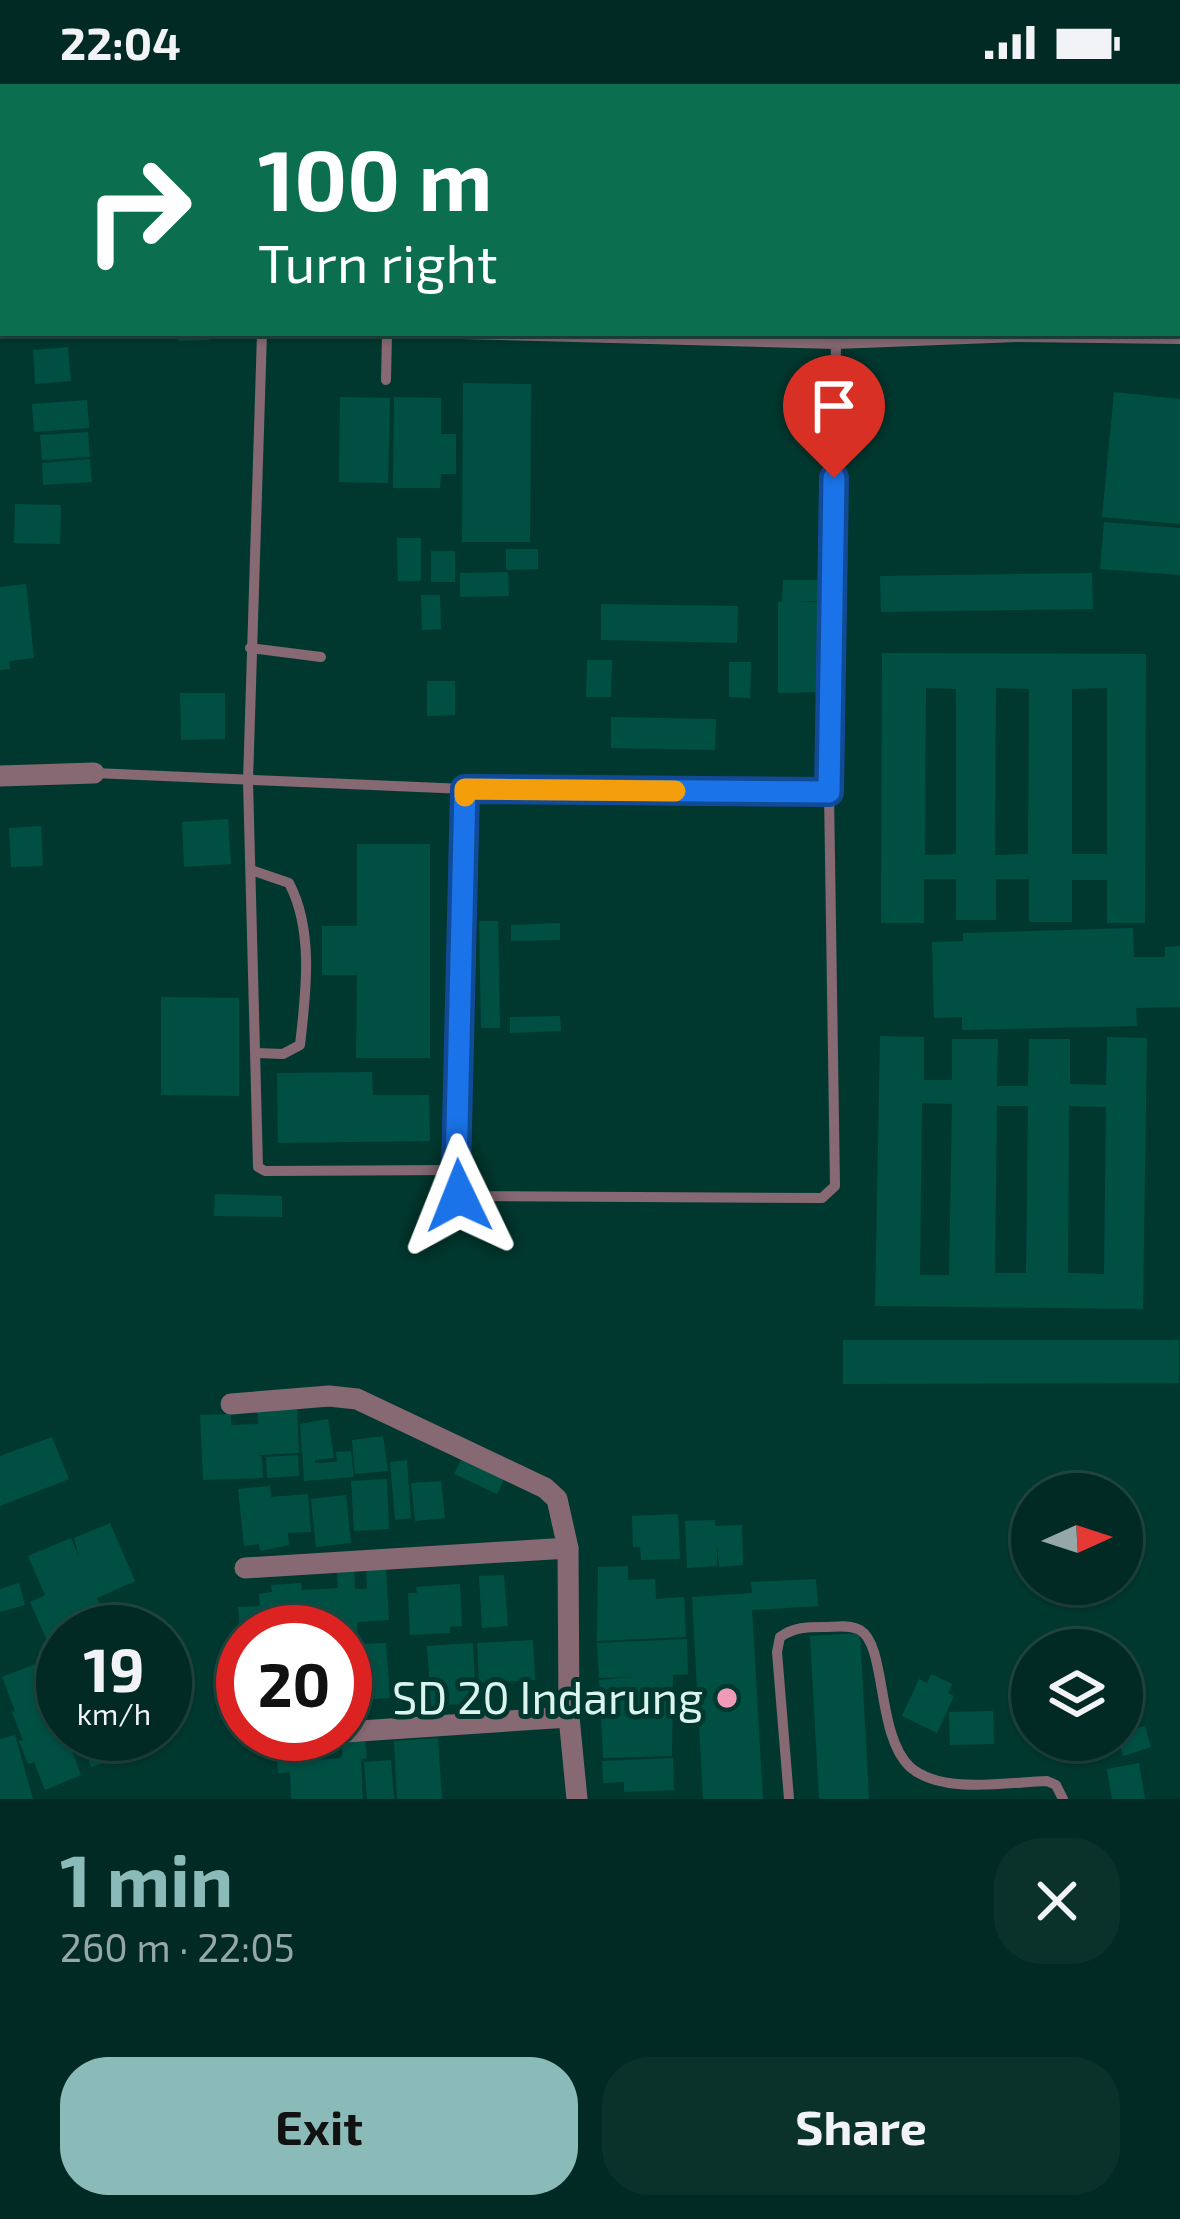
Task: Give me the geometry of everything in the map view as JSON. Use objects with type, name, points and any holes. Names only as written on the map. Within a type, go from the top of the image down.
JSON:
[{"type":"street","points":[[0,776],[94,773]]},
{"type":"street","points":[[231,1404],[328,1396],[357,1400],[545,1488],[557,1499],[568,1548],[569,1718],[577,1799]]},
{"type":"street","points":[[245,1568],[568,1548]]},
{"type":"street","points":[[372,1730],[569,1718]]},
{"type":"lane","points":[[262,336],[248,781],[257,1163],[262,1170],[456,1170]]},
{"type":"lane","points":[[386,380],[387,336]]},
{"type":"lane","points":[[536,336],[836,344],[950,336],[1176,336]]},
{"type":"lane","points":[[465,789],[459,1196],[822,1198],[830,1193],[835,1186],[829,792],[836,344]]},
{"type":"lane","points":[[250,648],[321,657]]},
{"type":"lane","points":[[94,773],[465,789],[829,792]]},
{"type":"lane","points":[[251,870],[290,883],[302,908],[306,998],[300,1046],[283,1054],[256,1054]]},
{"type":"lane","points":[[789,1799],[777,1652],[780,1637],[796,1628],[854,1627],[865,1632],[873,1645],[889,1731],[910,1767],[932,1778],[960,1783],[1047,1781],[1056,1785],[1064,1799]]},
{"type":"building","points":[[178,336],[209,336],[209,340],[178,341]]},
{"type":"building","points":[[68,347],[71,381],[35,384],[33,350]]},
{"type":"building","points":[[463,383],[531,384],[530,542],[462,542]]},
{"type":"building","points":[[1114,392],[1180,399],[1180,524],[1102,517]]},
{"type":"building","points":[[340,397],[390,398],[388,483],[339,482]]},
{"type":"building","points":[[394,397],[441,398],[441,434],[456,434],[456,474],[441,474],[440,488],[393,488]]},
{"type":"building","points":[[87,400],[89,428],[34,432],[32,404]]},
{"type":"building","points":[[88,432],[90,457],[42,460],[40,435]]},
{"type":"building","points":[[90,459],[92,482],[43,485],[42,463]]},
{"type":"building","points":[[15,504],[61,505],[60,544],[14,543]]},
{"type":"building","points":[[1104,522],[1180,528],[1180,575],[1100,569]]},
{"type":"building","points":[[397,538],[421,538],[421,581],[398,581]]},
{"type":"building","points":[[506,549],[538,549],[538,569],[506,570]]},
{"type":"building","points":[[431,551],[455,551],[455,582],[431,582]]},
{"type":"building","points":[[508,572],[509,596],[460,597],[460,573]]},
{"type":"building","points":[[1092,573],[1093,609],[881,612],[880,576]]},
{"type":"building","points":[[783,580],[819,580],[818,601],[797,602],[819,602],[820,692],[778,693],[778,602],[782,602]]},
{"type":"building","points":[[26,584],[34,658],[9,661],[10,669],[0,670],[0,587]]},
{"type":"building","points":[[421,595],[440,595],[441,629],[422,630]]},
{"type":"building","points":[[601,604],[738,606],[737,643],[601,640]]},
{"type":"building","points":[[882,653],[1146,654],[1145,923],[1107,923],[1107,880],[1072,880],[1072,922],[1029,922],[1029,879],[996,879],[996,920],[956,920],[956,879],[924,879],[924,923],[881,923]],"holes":[[[926,688],[956,689],[956,854],[925,855]],[[996,688],[1029,689],[1028,854],[995,855]],[[1107,688],[1107,854],[1072,854],[1072,689]]]},
{"type":"building","points":[[587,660],[612,660],[611,697],[586,697]]},
{"type":"building","points":[[729,662],[751,662],[750,698],[729,697]]},
{"type":"building","points":[[427,681],[455,681],[455,715],[427,716]]},
{"type":"building","points":[[180,693],[225,693],[225,739],[181,740]]},
{"type":"building","points":[[611,717],[716,719],[715,750],[611,748]]},
{"type":"building","points":[[228,819],[231,864],[184,867],[182,822]]},
{"type":"building","points":[[41,826],[43,866],[11,867],[9,828]]},
{"type":"building","points":[[357,844],[430,844],[430,1058],[356,1058],[357,975],[322,975],[322,926],[357,926]]},
{"type":"building","points":[[479,921],[498,921],[500,1028],[481,1028]]},
{"type":"building","points":[[560,923],[560,940],[511,941],[511,925]]},
{"type":"building","points":[[1133,928],[1134,957],[1165,957],[1165,947],[1180,946],[1180,1007],[1136,1008],[1137,1026],[962,1030],[962,1017],[934,1018],[932,942],[963,941],[963,933]]},
{"type":"building","points":[[161,997],[239,998],[239,1096],[161,1095]]},
{"type":"building","points":[[560,1016],[561,1031],[510,1033],[510,1017]]},
{"type":"building","points":[[880,1036],[924,1037],[924,1080],[952,1080],[952,1039],[998,1039],[997,1086],[1028,1086],[1029,1039],[1070,1039],[1070,1084],[1106,1085],[1107,1037],[1147,1038],[1143,1309],[875,1306]],"holes":[[[922,1103],[952,1104],[949,1275],[920,1275]],[[997,1106],[1028,1106],[1026,1273],[995,1273]],[[1069,1106],[1106,1107],[1104,1274],[1068,1273]]]},
{"type":"building","points":[[372,1072],[373,1095],[429,1095],[430,1141],[278,1143],[277,1073]]},
{"type":"building","points":[[215,1194],[282,1196],[282,1217],[214,1216]]},
{"type":"building","points":[[843,1340],[1179,1340],[1179,1383],[843,1384]]},
{"type":"building","points":[[297,1406],[299,1453],[258,1455],[263,1478],[203,1480],[200,1415],[231,1414],[231,1425],[258,1424],[257,1408]]},
{"type":"building","points":[[328,1419],[334,1458],[315,1463],[337,1462],[336,1452],[351,1451],[354,1477],[304,1481],[300,1424]]},
{"type":"building","points":[[383,1436],[388,1471],[355,1474],[352,1440]]},
{"type":"building","points":[[52,1437],[69,1479],[0,1506],[0,1456]]},
{"type":"building","points":[[464,1454],[507,1473],[497,1494],[454,1474]]},
{"type":"building","points":[[298,1455],[299,1476],[267,1478],[266,1457]]},
{"type":"building","points":[[407,1460],[411,1518],[395,1520],[390,1462]]},
{"type":"building","points":[[387,1479],[389,1529],[354,1531],[351,1481]]},
{"type":"building","points":[[441,1481],[445,1518],[415,1521],[411,1483]]},
{"type":"building","points":[[270,1486],[271,1497],[308,1494],[311,1532],[288,1533],[289,1545],[260,1551],[259,1544],[244,1546],[238,1489]]},
{"type":"building","points":[[346,1495],[351,1543],[316,1547],[311,1499]]},
{"type":"building","points":[[678,1514],[680,1559],[641,1560],[640,1547],[633,1547],[632,1516]]},
{"type":"building","points":[[715,1520],[715,1526],[742,1525],[743,1565],[719,1567],[717,1545],[717,1566],[687,1568],[685,1521]]},
{"type":"building","points":[[110,1523],[135,1581],[97,1598],[100,1605],[36,1605],[36,1616],[30,1602],[45,1595],[28,1556],[71,1538],[79,1557],[74,1538]]},
{"type":"building","points":[[628,1566],[628,1580],[655,1579],[656,1599],[684,1597],[686,1637],[597,1641],[598,1567]]},
{"type":"building","points":[[386,1568],[389,1620],[372,1621],[372,1605],[260,1605],[259,1594],[272,1592],[271,1585],[301,1583],[302,1590],[338,1588],[337,1570],[354,1569],[355,1589],[367,1589],[366,1570]]},
{"type":"building","points":[[504,1575],[508,1626],[482,1628],[479,1576]]},
{"type":"building","name":"SD 20 Indarung","points":[[816,1579],[818,1606],[752,1610],[763,1799],[703,1799],[692,1597],[752,1593],[751,1582]]},
{"type":"building","points":[[19,1583],[25,1605],[0,1612],[0,1589]]},
{"type":"building","points":[[460,1584],[462,1626],[450,1627],[450,1633],[410,1635],[408,1593],[417,1593],[416,1587]]},
{"type":"building","name":"SD 20 Indarung","points":[[860,1633],[869,1799],[819,1799],[810,1636]]},
{"type":"building","points":[[687,1639],[688,1674],[673,1675],[672,1756],[603,1758],[601,1716],[629,1715],[601,1714],[599,1680],[633,1677],[599,1678],[597,1643]]},
{"type":"building","points":[[533,1640],[535,1680],[479,1683],[477,1643]]},
{"type":"building","points":[[386,1643],[390,1698],[372,1699],[372,1644]]},
{"type":"building","points":[[473,1643],[476,1703],[431,1706],[427,1646]]},
{"type":"building","points":[[36,1664],[36,1761],[76,1761],[81,1775],[45,1790],[19,1741],[23,1740],[2,1677]]},
{"type":"building","points":[[931,1674],[952,1684],[948,1693],[954,1696],[937,1733],[902,1716],[919,1679],[927,1683]]},
{"type":"building","points":[[993,1711],[994,1744],[950,1745],[949,1712]]},
{"type":"building","points":[[1143,1727],[1151,1747],[1143,1750]]},
{"type":"building","points":[[15,1735],[33,1799],[0,1799],[0,1739]]},
{"type":"building","points":[[438,1738],[442,1799],[397,1799],[394,1741]]},
{"type":"building","points":[[673,1758],[674,1790],[624,1792],[624,1782],[603,1783],[602,1761]]},
{"type":"building","points":[[391,1760],[394,1799],[367,1799],[364,1762]]},
{"type":"building","points":[[277,1761],[361,1761],[363,1799],[291,1799],[290,1772],[278,1773]]},
{"type":"building","points":[[1139,1763],[1145,1799],[1112,1799],[1107,1769]]},
{"type":"slow traffic","points":[[465,796],[465,789],[675,791]]},
{"type":"place","name":"SD 20 Indarung","points":[[727,1698]]},
{"type":"route","points":[[459,1196],[465,789],[829,792],[834,478]]}]
